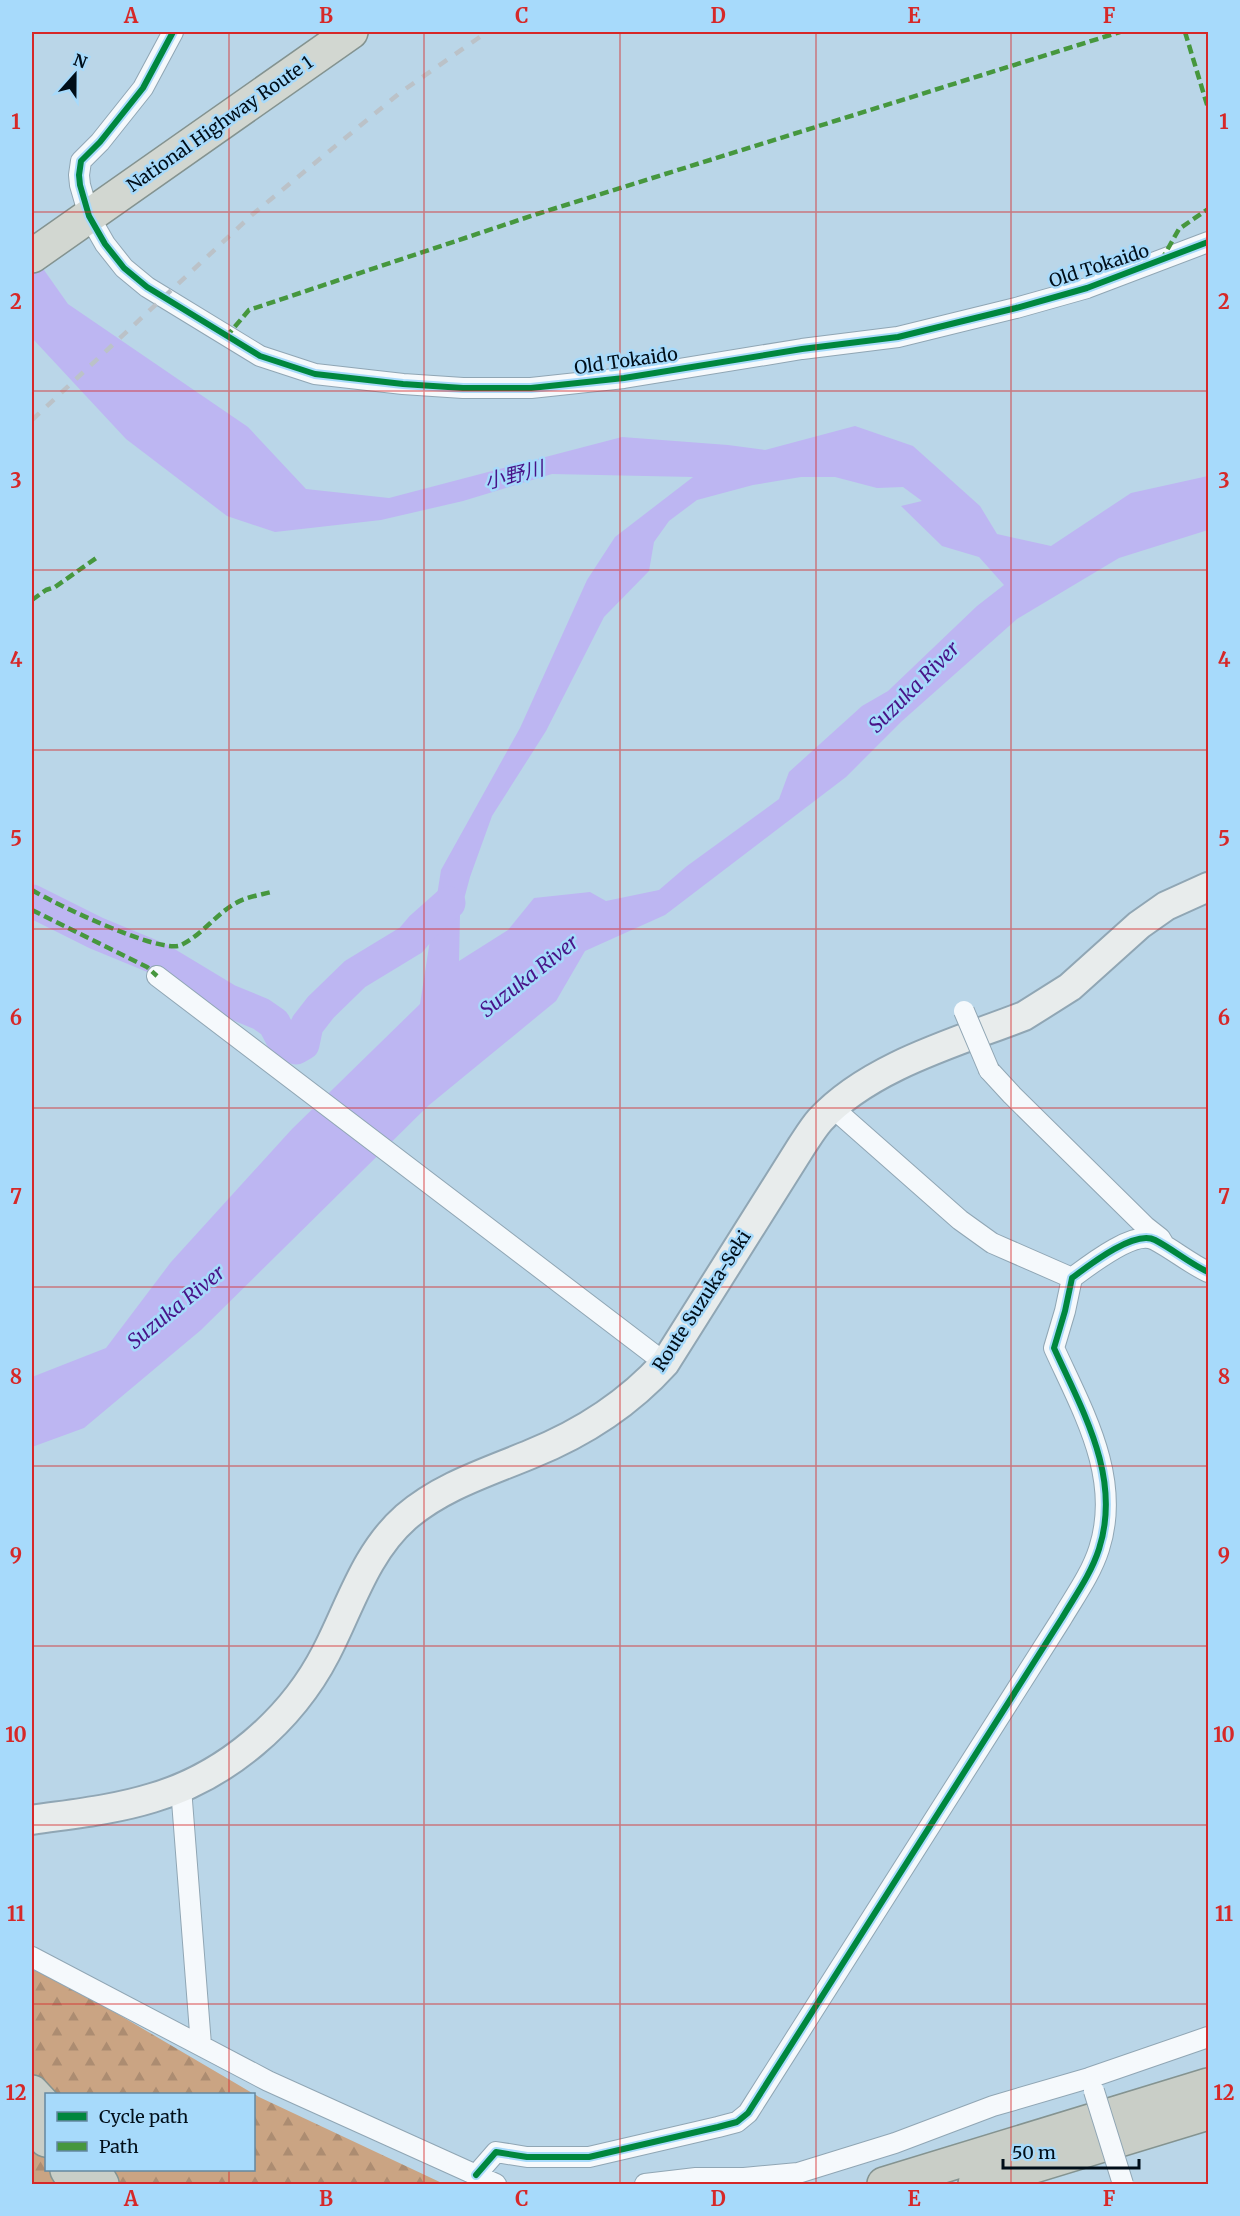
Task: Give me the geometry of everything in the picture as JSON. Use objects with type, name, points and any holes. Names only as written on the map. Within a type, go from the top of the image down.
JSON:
[{"type":"highway","name":"National Highway Route 1","points":[[32,256],[351,32]]},
{"type":"highway","points":[[884,2184],[1209,2085]]},
{"type":"highway","points":[[32,2092],[45,2105]]},
{"type":"highway","points":[[988,2181],[1209,2113]]},
{"type":"highway","points":[[32,2123],[45,2139]]},
{"type":"highway","points":[[68,2171],[76,2184]]},
{"type":"main road","name":"Route Suzuka-Seki","points":[[32,1820],[106,1809],[153,1798],[182,1788],[225,1764],[253,1743],[281,1716],[306,1685],[325,1655],[370,1560],[388,1535],[406,1518],[426,1502],[479,1474],[533,1454],[584,1429],[628,1400],[665,1363],[801,1147],[819,1121],[833,1108],[889,1069],[1024,1016],[1070,987],[1139,925],[1166,906],[1209,887]]},
{"type":"street","name":"Old Tokaido","points":[[167,36],[143,88],[81,162],[79,223],[105,244],[124,268],[147,287],[260,356],[315,374],[463,388],[531,388],[624,378],[802,349],[898,337],[1087,288],[1209,242]]},
{"type":"street","points":[[157,975],[665,1363]]},
{"type":"street","points":[[964,1011],[989,1070],[1146,1227],[1160,1238],[1165,1248]]},
{"type":"street","points":[[833,1108],[960,1220],[992,1242],[1072,1278]]},
{"type":"street","points":[[476,2175],[496,2152],[527,2157],[589,2157],[737,2122],[748,2113],[1056,1628],[1087,1576],[1098,1551],[1107,1512],[1105,1478],[1095,1438],[1054,1348],[1072,1278],[1123,1245],[1141,1238],[1154,1239],[1165,1248],[1209,1272]]},
{"type":"street","points":[[182,1788],[201,2045]]},
{"type":"street","points":[[32,1957],[267,2081],[496,2184]]},
{"type":"street","points":[[645,2184],[696,2178],[744,2178],[798,2173],[895,2143],[993,2106],[1091,2085],[1209,2037]]},
{"type":"street","points":[[1091,2085],[1123,2184]]},
{"type":"green space","points":[[32,1970],[53,1976],[252,2093],[45,2093],[45,2171],[255,2171],[255,2095],[444,2184],[32,2184]]},
{"type":"water","points":[[32,253],[68,304],[248,427],[306,489],[389,498],[622,437],[765,450],[855,426],[913,446],[980,506],[997,534],[1051,546],[1131,493],[1208,476],[1208,530],[1119,558],[1017,619],[902,721],[846,777],[665,915],[585,951],[556,1001],[428,1106],[201,1330],[84,1428],[32,1447],[32,1377],[106,1348],[171,1262],[292,1129],[420,1004],[441,870],[520,728],[587,580],[615,537],[693,477],[552,474],[463,501],[381,520],[275,532],[227,516],[126,439],[32,338]],"holes":[[[801,477],[835,477],[877,488],[903,487],[922,501],[901,506],[942,546],[979,557],[1004,585],[977,606],[888,691],[862,706],[789,772],[779,799],[687,866],[659,890],[606,901],[590,892],[534,898],[508,930],[459,961],[460,914],[470,877],[492,816],[546,731],[604,617],[649,571],[654,542],[669,521],[697,500],[753,485]]]},
{"type":"waterway","points":[[32,901],[96,933],[159,959],[227,1000],[261,1014],[274,1023],[285,1044],[296,1048],[303,1044],[307,1025],[321,1007],[355,974],[411,940],[449,903]]},
{"type":"railway","points":[[32,420],[253,214],[401,92],[487,32]]},
{"type":"marked path","points":[[226,337],[249,310],[537,214],[1120,32]]},
{"type":"marked path","points":[[1185,32],[1208,108]]},
{"type":"marked path","points":[[1161,261],[1179,229],[1208,209]]},
{"type":"marked path","points":[[32,600],[99,556]]},
{"type":"marked path","points":[[32,890],[107,926],[170,946],[181,945],[189,941],[236,903],[271,892]]},
{"type":"marked path","points":[[32,910],[147,967],[157,976]]},
{"type":"cycle path","points":[[173,32],[143,88],[100,142],[81,161],[80,185],[89,216],[105,244],[124,268],[147,287],[260,356],[315,374],[463,388],[531,388],[624,378],[802,349],[898,337],[1087,288],[1208,242]]},
{"type":"cycle path","points":[[476,2175],[496,2152],[527,2157],[589,2157],[737,2122],[748,2113],[1062,1618],[1096,1558],[1105,1523],[1106,1497],[1103,1471],[1087,1421],[1054,1348],[1072,1278],[1112,1250],[1146,1238],[1155,1240],[1208,1272]]},
{"type":"water label","name":"小野川","points":[[514,475]]},
{"type":"water label","name":"Suzuka River","points":[[914,687]]},
{"type":"water label","name":"Suzuka River","points":[[529,976]]},
{"type":"water label","name":"Suzuka River","points":[[176,1307]]}]
